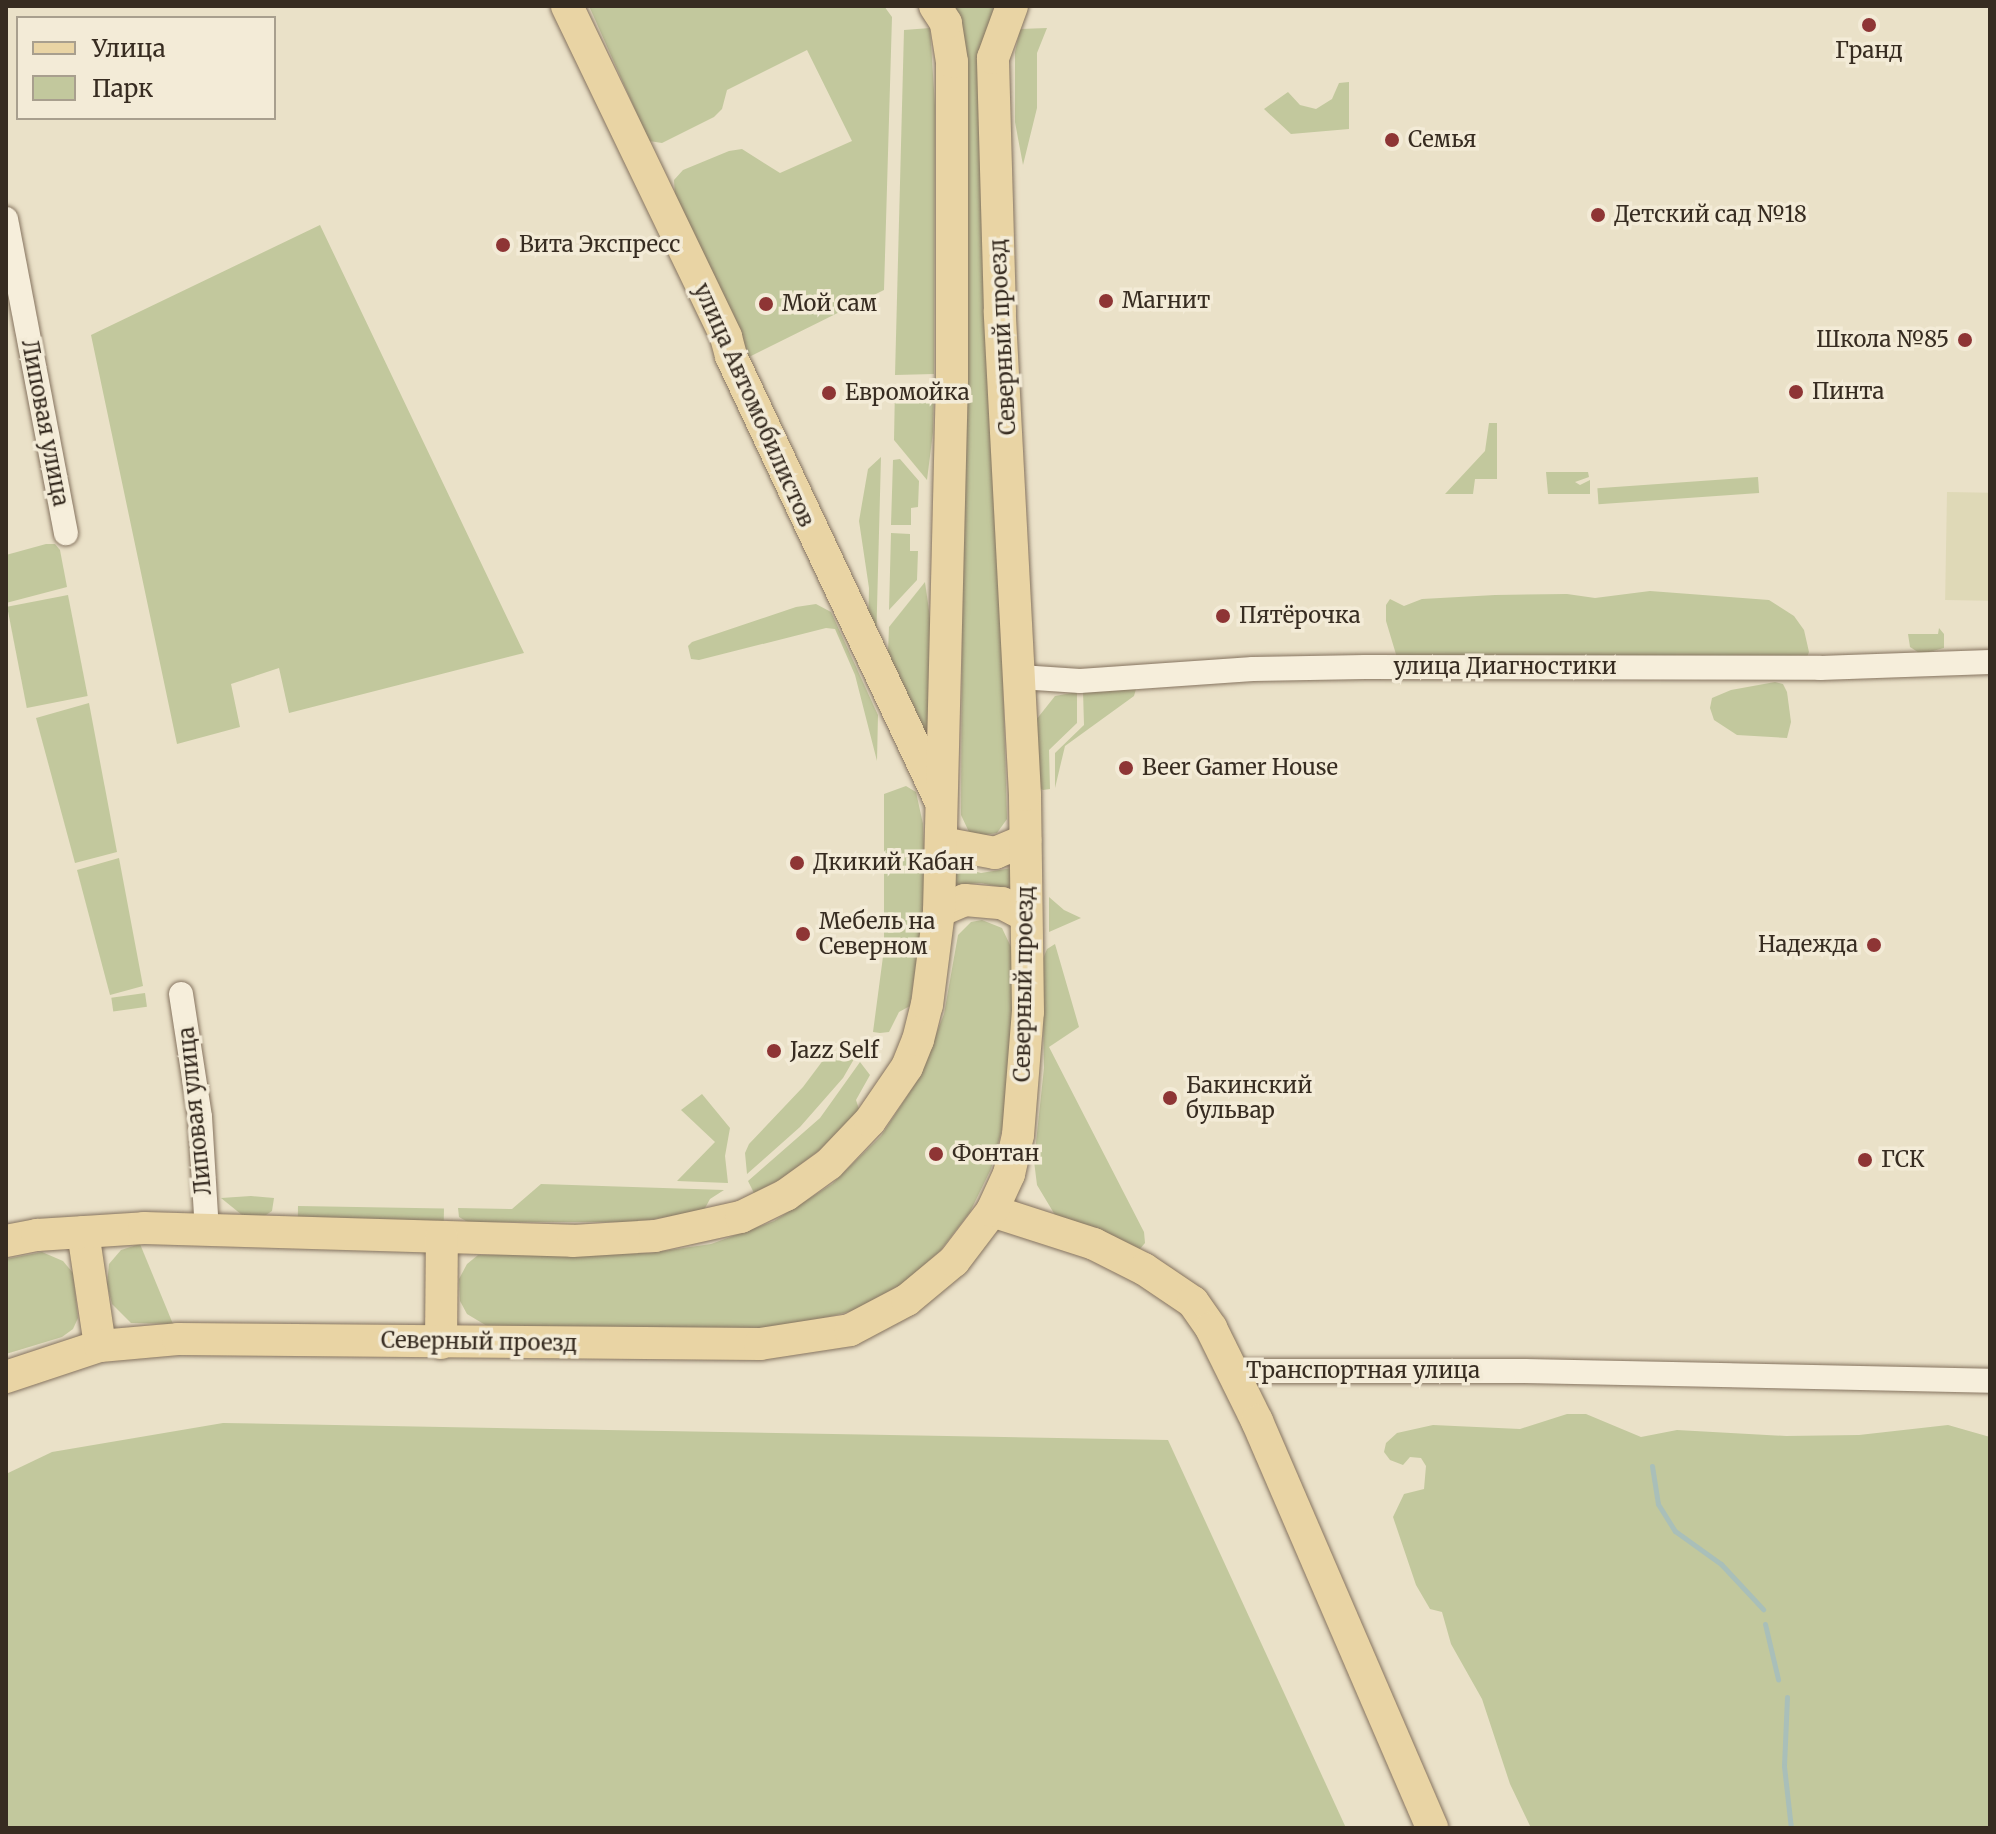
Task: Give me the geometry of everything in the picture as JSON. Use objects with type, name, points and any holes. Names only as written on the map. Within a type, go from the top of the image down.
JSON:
[{"type":"main road","name":"улица Автомобилистов","points":[[567,6],[726,337],[744,384],[941,803]]},
{"type":"main road","name":"Северный проезд","points":[[6,1241],[83,1232],[207,1230],[573,1241],[655,1236],[741,1217],[799,1186],[851,1143],[907,1067],[927,1005],[939,911],[952,380],[952,62],[946,23],[935,6]]},
{"type":"main road","name":"Северный проезд","points":[[6,1377],[100,1346],[239,1337],[441,1343],[760,1344],[850,1330],[907,1300],[954,1261],[992,1211],[1009,1174],[1018,1135],[1028,1012],[1020,677],[1000,312],[993,58],[1012,6]]},
{"type":"main road","points":[[942,843],[995,853],[1025,840]]},
{"type":"main road","points":[[939,911],[965,900],[1002,903],[1026,916]]},
{"type":"main road","points":[[992,1211],[1094,1244],[1174,1286],[1193,1302],[1233,1371]]},
{"type":"main road","points":[[83,1232],[100,1346]]},
{"type":"main road","points":[[441,1343],[442,1237]]},
{"type":"main road","name":"Транспортная улица","points":[[1233,1371],[1432,1828]]},
{"type":"street","name":"Липовая улица","points":[[6,219],[66,533]]},
{"type":"street","name":"улица Диагностики","points":[[1020,677],[1080,681],[1309,668],[1820,668],[1990,662]]},
{"type":"street","name":"Липовая улица","points":[[181,994],[200,1117],[207,1230]]},
{"type":"street","name":"Транспортная улица","points":[[1233,1371],[1525,1371],[1990,1381]]},
{"type":"shaded area","points":[[1947,492],[1990,493],[1988,601],[1945,600]]},
{"type":"green space","points":[[589,6],[884,6],[892,17],[884,290],[749,357],[675,196],[674,180],[683,170],[729,151],[742,149],[780,173],[852,141],[807,50],[727,90],[722,109],[714,117],[662,143],[649,141]]},
{"type":"green space","points":[[955,6],[996,6],[995,397],[1007,819],[997,833],[985,835],[969,832],[961,815],[965,53]]},
{"type":"green space","points":[[930,28],[935,106],[934,374],[895,375],[904,30]]},
{"type":"green space","points":[[1047,28],[1037,53],[1037,108],[1023,165],[1015,122],[1015,52],[1020,29]]},
{"type":"green space","points":[[1349,82],[1349,129],[1291,134],[1264,109],[1288,92],[1300,105],[1316,109],[1332,99],[1339,83]]},
{"type":"green space","points":[[320,225],[524,653],[289,713],[279,668],[231,684],[240,727],[177,744],[91,335]]},
{"type":"green space","points":[[934,385],[933,432],[927,480],[894,440],[895,387]]},
{"type":"green space","points":[[1489,423],[1497,423],[1497,479],[1475,479],[1473,494],[1445,494],[1485,451]]},
{"type":"green space","points":[[881,457],[876,646],[868,631],[869,588],[859,521],[868,469]]},
{"type":"green space","points":[[900,459],[919,481],[918,507],[911,508],[911,525],[891,525],[893,460]]},
{"type":"green space","points":[[1546,472],[1588,472],[1589,477],[1575,482],[1580,485],[1590,480],[1590,494],[1548,494]]},
{"type":"green space","points":[[1758,477],[1759,493],[1599,504],[1597,488]]},
{"type":"green space","points":[[891,533],[910,534],[910,551],[918,551],[917,580],[889,610]]},
{"type":"green space","points":[[55,544],[60,550],[67,587],[6,603],[6,555]]},
{"type":"green space","points":[[925,582],[932,632],[931,740],[924,741],[888,652],[889,627]]},
{"type":"green space","points":[[1650,591],[1769,600],[1794,616],[1804,630],[1809,652],[1807,657],[1398,661],[1386,621],[1386,605],[1390,599],[1404,606],[1422,599],[1567,594],[1595,598]]},
{"type":"green space","points":[[68,595],[88,696],[27,708],[7,607]]},
{"type":"green space","points":[[816,604],[831,612],[878,715],[877,761],[855,675],[835,629],[826,628],[699,660],[691,659],[688,646],[692,642],[796,607]]},
{"type":"green space","points":[[1939,628],[1944,634],[1944,648],[1921,654],[1910,647],[1908,634],[1938,634]]},
{"type":"green space","points":[[1775,682],[1783,684],[1787,692],[1791,722],[1787,738],[1737,735],[1714,720],[1710,708],[1712,698],[1731,690]]},
{"type":"green space","points":[[1136,689],[1134,696],[1065,746],[1055,788],[1055,753],[1084,725],[1083,691]]},
{"type":"green space","points":[[1077,692],[1077,723],[1049,750],[1050,789],[1043,790],[1036,785],[1036,720],[1055,696]]},
{"type":"green space","points":[[89,703],[117,852],[75,863],[36,718]]},
{"type":"green space","points":[[906,786],[916,792],[923,824],[926,895],[910,1006],[899,1012],[889,1032],[880,1033],[873,1032],[884,949],[884,794]]},
{"type":"green space","points":[[119,858],[143,986],[110,995],[77,870]]},
{"type":"green space","points":[[954,866],[981,873],[1012,868],[1013,890],[981,883],[954,885]]},
{"type":"green space","points":[[1049,897],[1064,910],[1081,918],[1049,932]]},
{"type":"green space","points":[[982,920],[1002,928],[1011,947],[1013,1004],[1003,1126],[991,1169],[970,1212],[940,1251],[902,1284],[852,1311],[776,1330],[487,1326],[467,1314],[460,1301],[459,1279],[467,1264],[478,1255],[649,1253],[711,1244],[774,1221],[832,1184],[881,1136],[919,1078],[944,1014],[958,935],[971,922]]},
{"type":"green space","points":[[1055,944],[1079,1027],[1049,1047],[1144,1232],[1145,1243],[1139,1250],[1055,1215],[1037,1185],[1034,1161],[1044,1068],[1042,961],[1047,949]]},
{"type":"green space","points":[[145,993],[147,1007],[113,1012],[111,998]]},
{"type":"green space","points":[[834,1052],[854,1059],[843,1078],[800,1127],[747,1174],[745,1153],[749,1144],[803,1087],[827,1055]]},
{"type":"green space","points":[[860,1062],[870,1075],[856,1100],[859,1109],[821,1149],[781,1179],[754,1193],[748,1181],[820,1118]]},
{"type":"green space","points":[[702,1094],[730,1128],[725,1156],[728,1183],[677,1181],[715,1142],[681,1110]]},
{"type":"green space","points":[[541,1184],[724,1190],[710,1199],[704,1210],[639,1222],[468,1222],[459,1217],[458,1208],[512,1209]]},
{"type":"green space","points":[[221,1198],[274,1198],[272,1211],[263,1217],[242,1215]]},
{"type":"green space","points":[[298,1206],[444,1209],[444,1223],[298,1220]]},
{"type":"green space","points":[[140,1244],[173,1324],[131,1323],[112,1304],[107,1284],[109,1264],[121,1250]]},
{"type":"green space","points":[[42,1252],[63,1261],[73,1273],[78,1318],[73,1329],[62,1337],[6,1354],[6,1259]]},
{"type":"green space","points":[[1567,1414],[1586,1414],[1641,1437],[1677,1430],[1786,1436],[1859,1435],[1948,1425],[1990,1437],[1990,1828],[1531,1828],[1510,1784],[1482,1699],[1451,1644],[1442,1612],[1430,1609],[1416,1585],[1393,1517],[1404,1494],[1424,1489],[1426,1466],[1421,1458],[1410,1457],[1403,1465],[1390,1460],[1384,1452],[1386,1443],[1397,1433],[1433,1425],[1520,1429]]},
{"type":"green space","points":[[223,1423],[1168,1440],[1346,1828],[6,1828],[6,1474],[52,1452]]},
{"type":"waterway","points":[[1652,1466],[1658,1504],[1675,1531],[1721,1564],[1763,1609]]},
{"type":"waterway","points":[[1765,1624],[1778,1679]]},
{"type":"waterway","points":[[1787,1697],[1784,1766],[1791,1828]]},
{"type":"place","name":"Гранд","points":[[1869,25]]},
{"type":"place","name":"Семья","points":[[1392,140]]},
{"type":"place","name":"Детский сад №18","points":[[1598,215]]},
{"type":"place","name":"Вита Экспресс","points":[[503,245]]},
{"type":"place","name":"Магнит","points":[[1106,301]]},
{"type":"place","name":"Мой сам","points":[[766,304]]},
{"type":"place","name":"Школа №85","points":[[1965,340]]},
{"type":"place","name":"Пинта","points":[[1796,392]]},
{"type":"place","name":"Евромойка","points":[[829,393]]},
{"type":"place","name":"Пятёрочка","points":[[1223,616]]},
{"type":"place","name":"Beer Gamer House","points":[[1126,768]]},
{"type":"place","name":"Дкикий Кабан","points":[[797,863]]},
{"type":"place","name":"Мебель на Северном","points":[[803,934]]},
{"type":"place","name":"Надежда","points":[[1874,945]]},
{"type":"place","name":"Jazz Self","points":[[774,1051]]},
{"type":"place","name":"Бакинский бульвар","points":[[1170,1098]]},
{"type":"place","name":"Фонтан","points":[[936,1154]]},
{"type":"place","name":"ГСК","points":[[1865,1160]]}]
